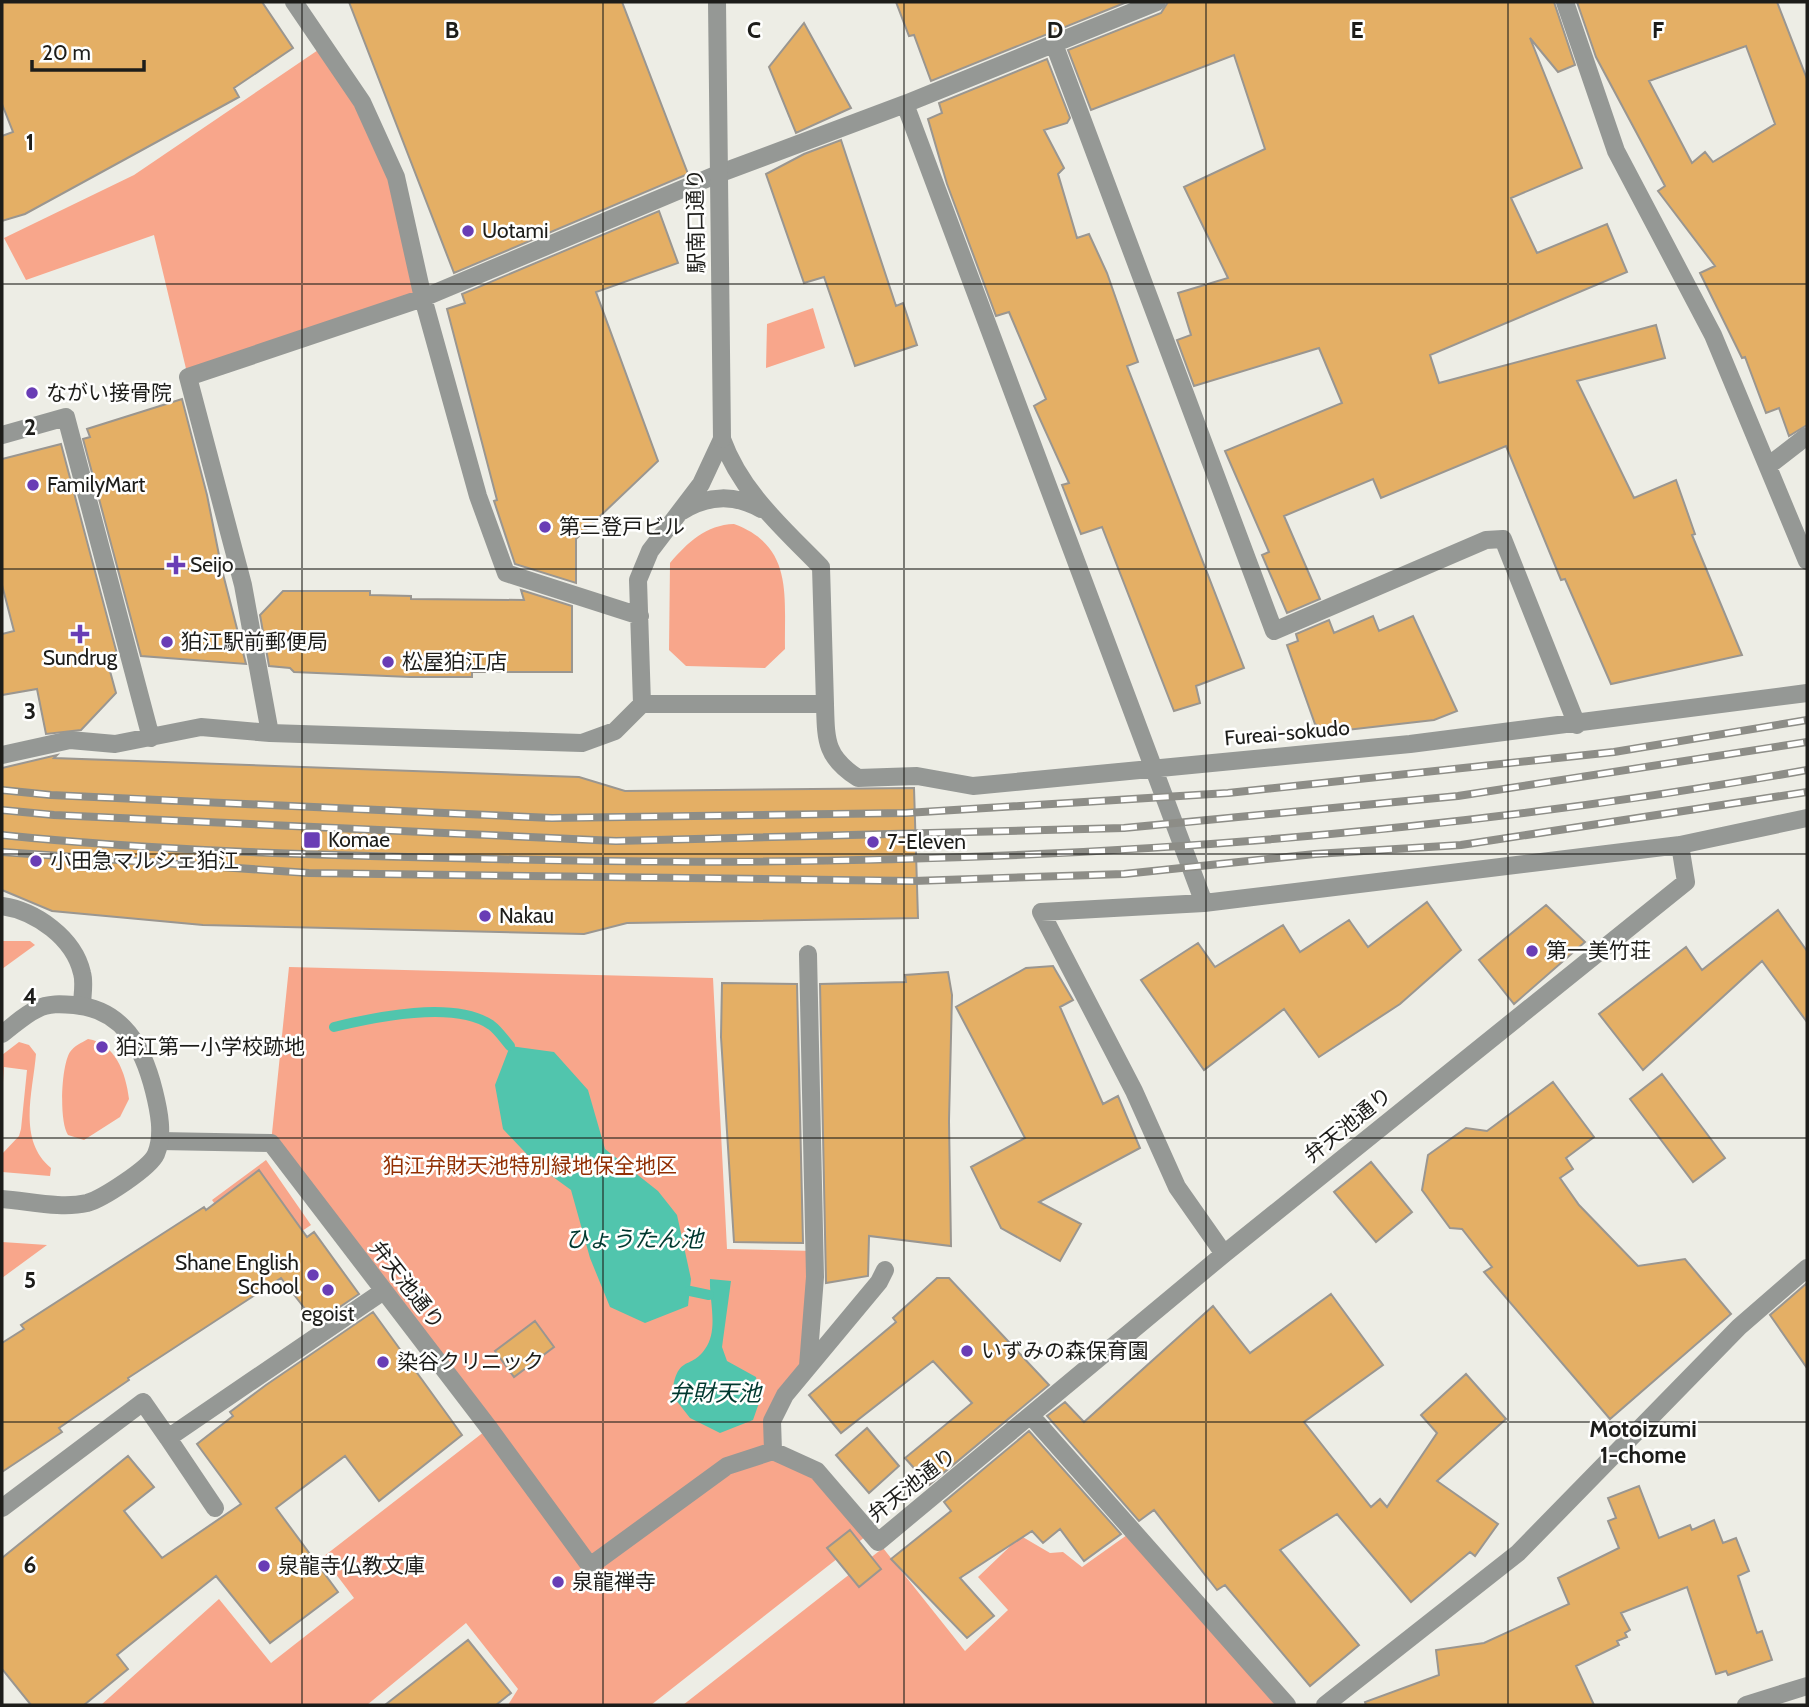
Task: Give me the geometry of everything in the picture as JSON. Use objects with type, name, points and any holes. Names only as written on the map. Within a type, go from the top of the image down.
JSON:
[{"type":"street","points":[[294,2],[362,102],[396,177],[423,298],[478,496],[506,573],[640,616]]},
{"type":"street","name":"駅南口通り","points":[[717,2],[722,439]]},
{"type":"street","points":[[270,733],[243,585],[188,377],[423,298],[718,174],[905,104],[1157,2]]},
{"type":"street","points":[[1565,2],[1616,151],[1713,335],[1807,561]]},
{"type":"street","points":[[1054,44],[1274,631],[1486,540],[1503,539],[1577,725]]},
{"type":"street","points":[[905,104],[1204,903]]},
{"type":"street","points":[[2,435],[66,416],[151,738]]},
{"type":"street","points":[[1768,466],[1807,436]]},
{"type":"street","points":[[2,755],[70,740],[116,744],[201,727],[270,733],[582,743],[615,731],[642,704],[825,704],[821,568],[769,513],[732,467],[722,439]]},
{"type":"street","points":[[642,704],[638,580],[650,551],[701,484],[722,439]]},
{"type":"street","points":[[679,513],[709,499],[733,498],[769,513]]},
{"type":"street","name":"Fureai-sokudo","points":[[825,704],[826,742],[834,759],[858,778],[917,776],[974,786],[1410,744],[1577,725],[1807,693]]},
{"type":"street","points":[[1224,1255],[1177,1187],[1133,1091],[1041,912],[1204,903],[1680,845],[1807,818]]},
{"type":"street","name":"弁天池通り","points":[[160,1141],[271,1143],[382,1292],[489,1428],[590,1566],[727,1466],[773,1451],[817,1471],[877,1542],[1224,1255],[1686,883],[1680,845]]},
{"type":"street","points":[[2,906],[43,920],[68,945],[83,974],[82,1006]]},
{"type":"street","points":[[808,954],[815,1277],[808,1366]]},
{"type":"street","points":[[2,1034],[38,1008],[58,1004],[82,1006],[108,1013],[126,1029],[143,1057],[159,1112],[160,1141],[150,1164],[94,1201],[71,1205],[2,1199]]},
{"type":"street","points":[[1325,1705],[1518,1553],[1739,1327],[1807,1269]]},
{"type":"street","points":[[773,1451],[772,1421],[785,1395],[879,1282],[885,1270]]},
{"type":"street","points":[[168,1438],[382,1292]]},
{"type":"street","points":[[2,1508],[143,1402],[215,1508]]},
{"type":"street","points":[[1031,1417],[1287,1705]]},
{"type":"street","points":[[1746,1705],[1807,1686]]},
{"type":"green space","points":[[324,46],[396,177],[423,298],[188,377],[154,235],[26,280],[4,238],[134,175]]},
{"type":"green space","points":[[813,308],[825,348],[766,368],[767,324]]},
{"type":"green space","points":[[734,524],[767,545],[776,559],[784,592],[785,649],[765,668],[686,666],[669,650],[670,563],[706,531]]},
{"type":"green space","points":[[2,941],[30,941],[35,945],[2,969]]},
{"type":"green space","name":"狛江弁財天池特別緑地保全地区","points":[[289,967],[713,978],[727,1249],[815,1251],[808,1366],[785,1395],[773,1451],[817,1471],[870,1533],[651,1705],[508,1705],[518,1689],[466,1623],[367,1705],[101,1705],[219,1599],[271,1663],[354,1598],[323,1557],[489,1428],[271,1143]]},
{"type":"green space","points":[[88,1039],[105,1046],[118,1061],[129,1099],[120,1117],[84,1140],[68,1135],[63,1119],[62,1094],[70,1052]]},
{"type":"green space","points":[[19,1042],[29,1045],[36,1054],[30,1099],[31,1130],[40,1157],[51,1168],[50,1176],[2,1172],[2,1154],[19,1136],[21,1129],[27,1070],[4,1067],[2,1098],[2,1055]]},
{"type":"green space","points":[[266,1160],[311,1225],[256,1262],[212,1200]]},
{"type":"green space","points":[[2,1242],[47,1245],[2,1278]]},
{"type":"green space","points":[[1134,1530],[1287,1705],[683,1705],[883,1548],[965,1651],[1008,1610],[978,1577],[1021,1536],[1050,1553],[1063,1552],[1082,1567]]},
{"type":"water","name":"ひょうたん池","points":[[510,1046],[554,1052],[588,1090],[605,1149],[658,1191],[677,1215],[691,1279],[688,1306],[645,1323],[610,1307],[590,1258],[571,1190],[538,1166],[503,1129],[495,1085]]},
{"type":"water","name":"弁財天池","points":[[710,1279],[731,1281],[722,1347],[727,1361],[756,1377],[760,1400],[753,1420],[720,1433],[690,1418],[672,1395],[677,1373],[685,1364],[699,1356],[712,1333]]},
{"type":"building","points":[[2,2],[262,2],[293,48],[234,88],[239,97],[25,214],[2,221],[2,136],[13,132],[2,104]]},
{"type":"building","points":[[349,2],[622,2],[688,174],[454,273]]},
{"type":"building","points":[[896,2],[1127,2],[931,81],[914,35],[909,36]]},
{"type":"building","points":[[1168,2],[1554,2],[1575,65],[1558,72],[1530,38],[1582,168],[1511,198],[1537,253],[1607,224],[1627,272],[1430,355],[1439,383],[1656,325],[1665,358],[1577,381],[1634,498],[1676,480],[1695,534],[1692,535],[1742,655],[1611,684],[1565,579],[1561,580],[1506,446],[1381,498],[1373,479],[1284,516],[1320,599],[1287,613],[1262,555],[1269,552],[1225,451],[1342,403],[1319,348],[1194,386],[1177,340],[1191,335],[1178,293],[1228,278],[1184,187],[1265,149],[1234,55],[1091,110],[1068,50],[1161,13]]},
{"type":"building","points":[[1577,2],[1777,2],[1807,79],[1807,425],[1789,436],[1779,408],[1766,413],[1745,357],[1742,358],[1700,273],[1715,266],[1658,191],[1665,186],[1596,57]],"holes":[[[1746,46],[1775,124],[1713,162],[1705,152],[1692,163],[1649,81]]]},
{"type":"building","points":[[804,23],[851,108],[796,133],[769,67]]},
{"type":"building","points":[[1047,59],[1070,118],[1067,123],[1044,130],[1064,168],[1058,174],[1077,238],[1089,234],[1107,273],[1138,362],[1127,366],[1244,668],[1196,686],[1200,703],[1174,711],[1102,527],[1081,534],[1062,485],[1069,483],[1034,406],[1046,399],[1009,312],[996,316],[947,184],[928,119],[942,113],[939,103]]},
{"type":"building","points":[[841,140],[896,306],[903,303],[917,345],[855,366],[824,277],[804,283],[766,174],[804,154]]},
{"type":"building","points":[[659,211],[678,263],[596,292],[658,461],[576,539],[576,583],[515,564],[494,501],[497,500],[447,309],[465,303],[462,294]]},
{"type":"building","points":[[182,399],[246,664],[141,656],[83,439],[90,437],[87,429]]},
{"type":"building","points":[[61,444],[117,654],[105,653],[116,693],[81,730],[46,734],[37,689],[2,695],[2,634],[14,631],[2,585],[2,459]]},
{"type":"building","points":[[521,590],[572,606],[572,672],[472,672],[472,677],[410,677],[294,672],[290,668],[269,666],[260,615],[283,591],[370,591],[370,595],[411,596],[411,599],[524,600]]},
{"type":"building","points":[[1373,616],[1379,631],[1413,616],[1457,711],[1434,720],[1329,732],[1315,724],[1287,645],[1298,641],[1296,634],[1329,620],[1334,633]]},
{"type":"building","points":[[57,755],[54,758],[579,777],[625,791],[914,788],[918,918],[627,923],[584,934],[203,925],[52,911],[2,890],[2,768]]},
{"type":"building","points":[[1427,902],[1461,950],[1400,1004],[1319,1057],[1284,1009],[1204,1070],[1141,980],[1198,943],[1215,967],[1283,925],[1300,952],[1349,920],[1368,947]]},
{"type":"building","name":"第一美竹荘","points":[[1546,905],[1585,942],[1514,1004],[1479,960]]},
{"type":"building","points":[[1778,910],[1807,951],[1807,1022],[1762,961],[1643,1070],[1599,1014],[1686,947],[1702,970]]},
{"type":"building","points":[[1053,966],[1073,1000],[1060,1007],[1103,1104],[1118,1096],[1140,1148],[1039,1202],[1081,1224],[1060,1261],[1001,1228],[971,1167],[1025,1138],[956,1007],[1026,968]]},
{"type":"building","points":[[948,972],[952,995],[949,1121],[951,1246],[869,1236],[868,1276],[826,1283],[820,984],[906,982],[905,975]]},
{"type":"building","points":[[722,983],[797,984],[803,1243],[734,1242],[721,1037]]},
{"type":"building","points":[[1662,1074],[1725,1158],[1693,1182],[1630,1099]]},
{"type":"building","points":[[1553,1082],[1594,1137],[1566,1158],[1573,1169],[1560,1178],[1579,1205],[1638,1266],[1685,1259],[1731,1314],[1610,1419],[1484,1272],[1492,1267],[1462,1229],[1450,1228],[1422,1190],[1428,1155],[1466,1128],[1487,1131]]},
{"type":"building","points":[[1371,1162],[1412,1212],[1376,1242],[1334,1192]]},
{"type":"building","points":[[259,1170],[307,1237],[314,1232],[359,1294],[316,1323],[281,1278],[128,1378],[129,1380],[59,1428],[62,1432],[2,1472],[2,1343],[24,1329],[21,1325],[204,1207],[206,1210]]},
{"type":"building","points":[[937,1278],[949,1278],[1049,1385],[929,1485],[905,1458],[972,1403],[933,1361],[841,1433],[809,1395],[896,1322],[893,1318]]},
{"type":"building","points":[[1807,1283],[1807,1368],[1770,1315]]},
{"type":"building","points":[[1331,1294],[1383,1365],[1304,1422],[1371,1507],[1380,1499],[1387,1507],[1437,1433],[1421,1415],[1466,1374],[1506,1419],[1437,1481],[1498,1524],[1475,1556],[1470,1552],[1411,1602],[1337,1514],[1280,1550],[1359,1645],[1310,1686],[1225,1585],[1217,1590],[1154,1510],[1139,1521],[1047,1416],[1065,1402],[1084,1422],[1213,1306],[1250,1353]]},
{"type":"building","points":[[373,1312],[462,1435],[379,1501],[345,1456],[276,1508],[338,1592],[270,1643],[216,1576],[117,1655],[128,1669],[84,1705],[31,1705],[2,1669],[2,1558],[128,1456],[154,1487],[124,1511],[162,1558],[241,1504],[197,1444],[233,1416],[230,1412],[266,1385]]},
{"type":"building","points":[[535,1321],[554,1347],[514,1377],[495,1351]]},
{"type":"building","points":[[867,1428],[899,1466],[869,1493],[836,1455]]},
{"type":"building","points":[[1029,1431],[1121,1534],[1084,1561],[1060,1529],[1043,1543],[1032,1531],[960,1578],[994,1616],[967,1638],[891,1559],[951,1511],[944,1502]]},
{"type":"building","points":[[1639,1486],[1659,1538],[1690,1525],[1692,1530],[1714,1520],[1723,1543],[1736,1538],[1749,1571],[1738,1576],[1757,1633],[1762,1631],[1772,1660],[1728,1675],[1726,1671],[1716,1674],[1687,1587],[1621,1613],[1630,1630],[1625,1633],[1627,1637],[1617,1641],[1619,1645],[1576,1666],[1594,1705],[1366,1705],[1365,1702],[1439,1675],[1436,1650],[1484,1643],[1569,1604],[1558,1578],[1619,1548],[1608,1521],[1616,1518],[1608,1498]]},
{"type":"building","points":[[850,1530],[881,1569],[859,1587],[827,1548]]},
{"type":"building","points":[[468,1640],[511,1693],[496,1705],[385,1705]]},
{"type":"waterway","points":[[334,1027],[392,1015],[457,1013],[475,1017],[491,1025],[510,1046]]},
{"type":"waterway","points":[[690,1291],[709,1295]]},
{"type":"railway","points":[[2,790],[51,795],[552,818],[906,813],[1228,793],[1614,752],[1807,720]]},
{"type":"railway","points":[[2,810],[54,815],[616,841],[1124,828],[1458,796],[1807,742]]},
{"type":"railway","points":[[2,835],[186,849],[493,859],[658,862],[988,856],[1152,848],[1480,818],[1644,797],[1807,770]]},
{"type":"railway","points":[[2,852],[309,873],[913,881],[1124,874],[1315,854],[1461,845],[1807,792]]},
{"type":"place","name":"Uotami","points":[[468,231]]},
{"type":"place","name":"ながい接骨院","points":[[32,393]]},
{"type":"place","name":"FamilyMart","points":[[33,485]]},
{"type":"place","name":"第三登戸ビル","points":[[545,527]]},
{"type":"place","name":"Seijo","points":[[176,565]]},
{"type":"place","name":"Sundrug","points":[[80,634]]},
{"type":"place","name":"狛江駅前郵便局","points":[[167,642]]},
{"type":"place","name":"松屋狛江店","points":[[388,662]]},
{"type":"place","name":"Komae","points":[[312,840]]},
{"type":"place","name":"7-Eleven","points":[[873,842]]},
{"type":"place","name":"小田急マルシェ狛江","points":[[36,861]]},
{"type":"place","name":"Nakau","points":[[485,916]]},
{"type":"place","name":"第一美竹荘","points":[[1532,951]]},
{"type":"place","name":"狛江第一小学校跡地","points":[[102,1047]]},
{"type":"place","name":"Shane English School","points":[[313,1275]]},
{"type":"place","name":"egoist","points":[[328,1290]]},
{"type":"place","name":"いずみの森保育園","points":[[967,1351]]},
{"type":"place","name":"染谷クリニック","points":[[383,1362]]},
{"type":"place","name":"泉龍寺仏教文庫","points":[[264,1566]]},
{"type":"place","name":"泉龍禅寺","points":[[558,1582]]},
{"type":"district","name":"Motoizumi 1-chome","points":[[1643,1442]]}]
